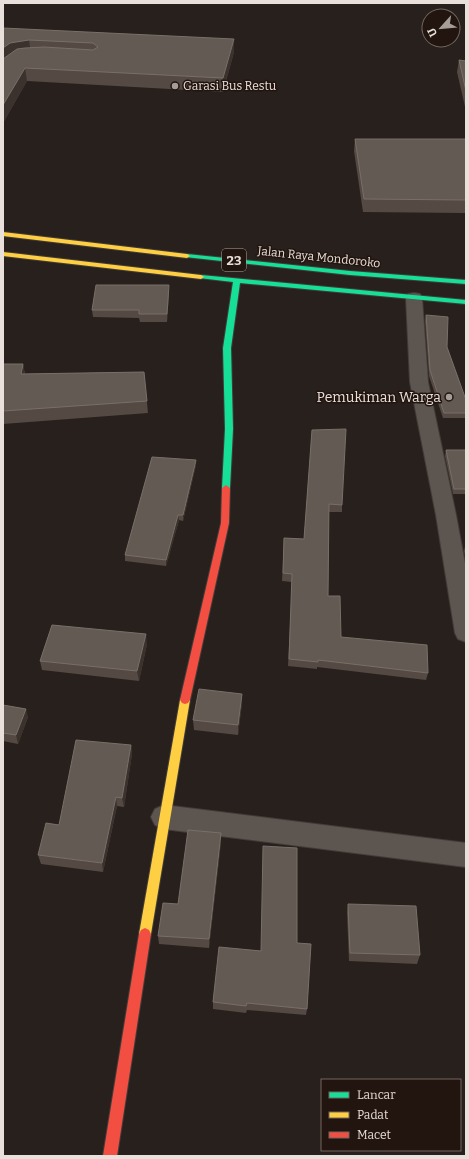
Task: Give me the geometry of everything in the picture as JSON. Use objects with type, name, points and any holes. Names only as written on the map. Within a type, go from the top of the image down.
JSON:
[{"type":"main road","name":"Jalan Raya Mondoroko","points":[[3,234],[188,256],[418,279],[466,282]]},
{"type":"main road","name":"23","points":[[3,254],[238,281],[466,302]]},
{"type":"main road","points":[[110,1156],[164,817],[190,675],[225,523],[229,429],[227,348],[238,281]]},
{"type":"street","points":[[414,298],[419,382],[446,515],[466,633]]},
{"type":"street","points":[[164,817],[466,855]]},
{"type":"building","name":"Garasi Bus Restu","points":[[3,28],[234,39],[223,78],[25,68],[3,105],[3,59],[17,49],[44,47],[93,50],[98,47],[93,43],[29,40],[10,43],[3,48]]},
{"type":"building","points":[[459,60],[466,61],[466,91]]},
{"type":"building","points":[[355,139],[466,139],[466,200],[364,199]]},
{"type":"building","points":[[96,285],[169,285],[167,314],[139,314],[139,310],[92,310]]},
{"type":"building","points":[[426,315],[448,317],[447,347],[466,400],[466,413],[444,413],[430,370]]},
{"type":"building","points":[[3,364],[23,364],[21,374],[144,372],[147,401],[3,411]]},
{"type":"building","points":[[346,429],[342,505],[329,504],[328,596],[340,596],[341,637],[427,645],[428,673],[318,660],[318,662],[289,659],[292,574],[283,573],[284,538],[304,539],[312,430]]},
{"type":"building","points":[[446,450],[466,450],[466,489],[454,489]]},
{"type":"building","points":[[152,457],[196,460],[183,515],[178,515],[166,560],[125,555]]},
{"type":"building","points":[[52,625],[146,634],[137,671],[40,661]]},
{"type":"building","points":[[199,689],[242,694],[238,725],[193,720]]},
{"type":"building","points":[[3,705],[26,709],[16,735],[3,733]]},
{"type":"building","points":[[76,740],[131,745],[122,798],[116,797],[102,863],[38,855],[46,823],[59,825]]},
{"type":"building","points":[[188,830],[221,833],[209,939],[158,936],[163,903],[178,904]]},
{"type":"building","points":[[263,846],[297,848],[297,943],[311,944],[307,1009],[247,1003],[246,1006],[213,1002],[219,947],[261,951]]},
{"type":"building","points":[[348,904],[416,906],[420,955],[350,953]]},
{"type":"traffic: fast","points":[[187,256],[350,273],[466,282]]},
{"type":"traffic: fast","points":[[201,277],[466,302]]},
{"type":"traffic: fast","points":[[226,488],[229,429],[227,348],[237,281]]},
{"type":"traffic: slow","points":[[3,234],[187,256]]},
{"type":"traffic: slow","points":[[3,254],[201,277]]},
{"type":"traffic: slow","points":[[145,934],[185,700]]},
{"type":"traffic: jam","points":[[185,700],[225,523],[226,488]]},
{"type":"traffic: jam","points":[[110,1156],[145,934]]},
{"type":"place","name":"Garasi Bus Restu","points":[[175,86]]},
{"type":"place","name":"Pemukiman Warga","points":[[449,397]]}]
